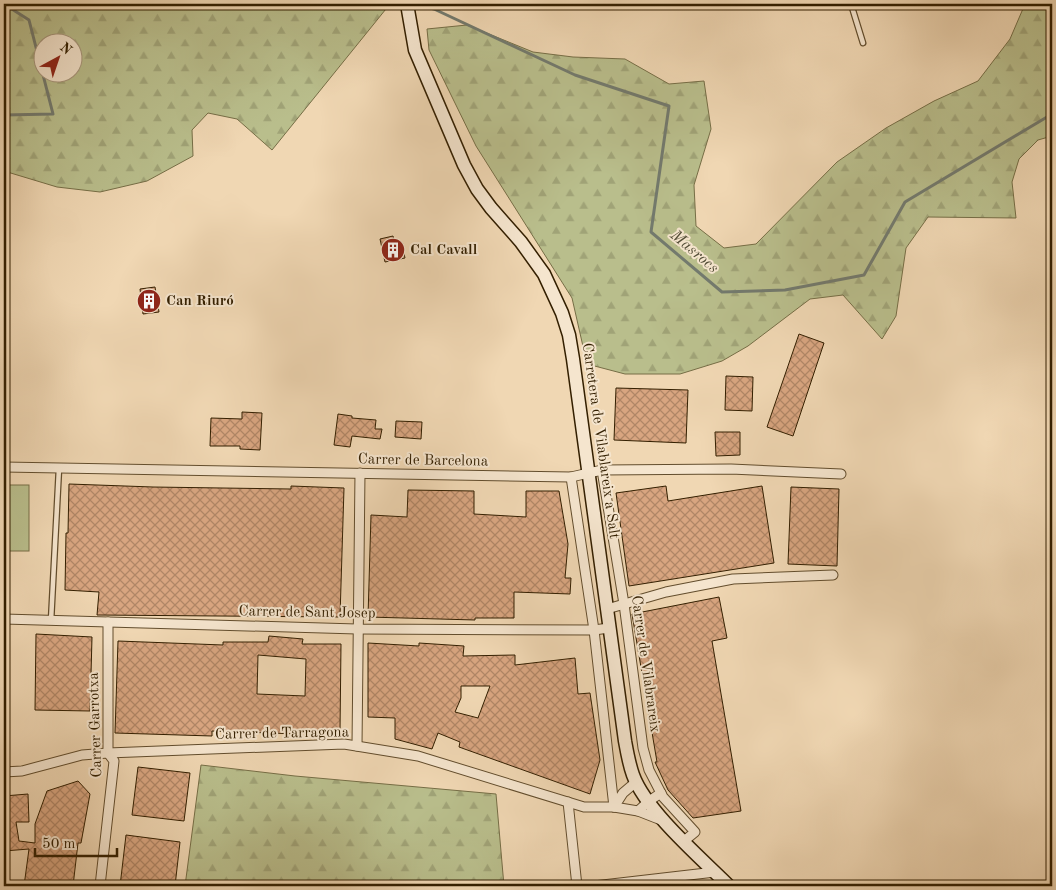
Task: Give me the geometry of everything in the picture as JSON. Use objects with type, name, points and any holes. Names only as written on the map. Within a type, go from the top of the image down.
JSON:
[{"type":"street","name":"Carretera de Vilablareix a Salt","points":[[407,5],[416,50],[464,165],[491,208],[521,242],[544,274],[562,313],[569,335],[625,741],[629,762],[636,782],[665,821],[729,886]]},
{"type":"street","name":"Carrer de Barcelona","points":[[4,467],[571,477],[602,470],[731,469],[841,474]]},
{"type":"street","name":"Carrer de Vilabrareix","points":[[602,470],[624,604],[643,748],[649,770],[661,793],[695,832],[684,842]]},
{"type":"street","points":[[357,746],[360,473]]},
{"type":"street","points":[[571,477],[594,630],[614,808]]},
{"type":"street","points":[[607,609],[666,592],[733,580],[833,575]]},
{"type":"street","name":"Carrer de Sant Josep","points":[[4,619],[357,629],[594,630],[609,628]]},
{"type":"street","name":"Carrer Garrotxa","points":[[100,886],[114,761],[108,753],[108,622]]},
{"type":"street","name":"Carrer de Tarragona","points":[[4,772],[22,771],[82,755],[344,744],[418,756],[584,807],[638,811],[665,821]]},
{"type":"street","points":[[614,808],[623,793],[636,782]]},
{"type":"street","points":[[638,811],[661,793]]},
{"type":"street","points":[[568,802],[577,886]]},
{"type":"street","points":[[594,886],[715,872]]},
{"type":"lane","points":[[851,4],[863,42]]},
{"type":"lane","points":[[51,621],[59,468]]},
{"type":"green space","points":[[4,4],[390,4],[272,150],[237,119],[208,113],[192,130],[193,156],[147,181],[100,192],[57,187],[4,171]]},
{"type":"green space","points":[[1025,4],[1052,4],[1052,136],[1038,140],[1019,159],[1012,182],[1016,218],[928,217],[906,248],[896,316],[882,339],[843,295],[810,299],[748,346],[722,361],[680,374],[625,374],[587,364],[572,298],[476,146],[429,50],[427,29],[467,25],[533,52],[573,57],[625,59],[669,84],[704,81],[711,129],[694,185],[696,226],[724,248],[756,244],[837,162],[886,128],[934,101],[978,81],[1010,39]]},
{"type":"green space","points":[[4,485],[29,485],[29,551],[4,551]]},
{"type":"green space","points":[[201,765],[295,776],[496,794],[504,886],[185,886]]},
{"type":"building","name":"Cal Cavall","points":[[393,236],[395,243],[401,241],[405,258],[385,262],[380,239]]},
{"type":"building","name":"Can Riuró","points":[[155,287],[159,312],[143,314],[140,289]]},
{"type":"building","points":[[799,334],[824,343],[793,436],[767,427]]},
{"type":"building","points":[[726,376],[753,377],[752,411],[725,410]]},
{"type":"building","points":[[616,388],[688,390],[686,443],[614,440]]},
{"type":"building","points":[[242,412],[262,413],[260,450],[240,449],[240,446],[210,446],[211,418],[242,419]]},
{"type":"building","points":[[338,414],[352,416],[352,418],[376,420],[375,429],[382,429],[380,439],[352,436],[350,447],[334,445]]},
{"type":"building","points":[[396,421],[422,422],[421,439],[395,437]]},
{"type":"building","points":[[715,432],[740,432],[740,455],[716,456]]},
{"type":"building","points":[[69,484],[153,487],[291,489],[291,486],[344,488],[340,617],[97,615],[99,592],[65,590]]},
{"type":"building","points":[[666,486],[668,501],[762,486],[774,563],[629,586],[616,493]]},
{"type":"building","points":[[791,487],[839,489],[837,566],[788,564]]},
{"type":"building","points":[[408,490],[474,491],[474,514],[526,517],[526,491],[559,491],[568,544],[565,578],[571,578],[570,594],[514,592],[514,618],[475,618],[475,620],[368,617],[371,515],[407,517]]},
{"type":"building","points":[[719,597],[727,638],[712,641],[741,811],[693,818],[668,790],[655,762],[657,762],[632,614]]},
{"type":"building","points":[[36,634],[92,637],[90,711],[35,710]]},
{"type":"building","points":[[269,636],[303,639],[302,644],[341,644],[340,731],[299,730],[299,734],[212,731],[212,736],[115,733],[118,641],[223,645],[223,642],[268,642]],"holes":[[[258,655],[306,659],[305,696],[257,694]]]},
{"type":"building","points":[[368,643],[419,646],[419,643],[464,646],[463,656],[515,655],[515,665],[575,658],[578,694],[590,693],[600,760],[590,794],[459,747],[460,742],[438,733],[432,749],[395,739],[395,718],[368,717]],"holes":[[[461,686],[490,686],[478,718],[455,712],[461,698]]]},
{"type":"building","points":[[138,767],[190,773],[184,821],[132,815]]},
{"type":"building","points":[[78,781],[90,794],[81,843],[78,843],[73,886],[24,886],[29,849],[4,851],[4,796],[28,794],[29,822],[16,822],[19,841],[35,843],[35,824],[47,791]]},
{"type":"building","points":[[126,835],[180,842],[175,886],[120,886]]},
{"type":"waterway","name":"Masrocs","points":[[4,4],[29,20],[53,114],[4,115]]},
{"type":"waterway","name":"Masrocs","points":[[416,4],[434,9],[575,75],[669,106],[651,232],[722,292],[785,290],[864,275],[905,202],[1052,114]]},
{"type":"place","name":"Cal Cavall","points":[[393,250]]},
{"type":"place","name":"Can Riuró","points":[[149,301]]}]
